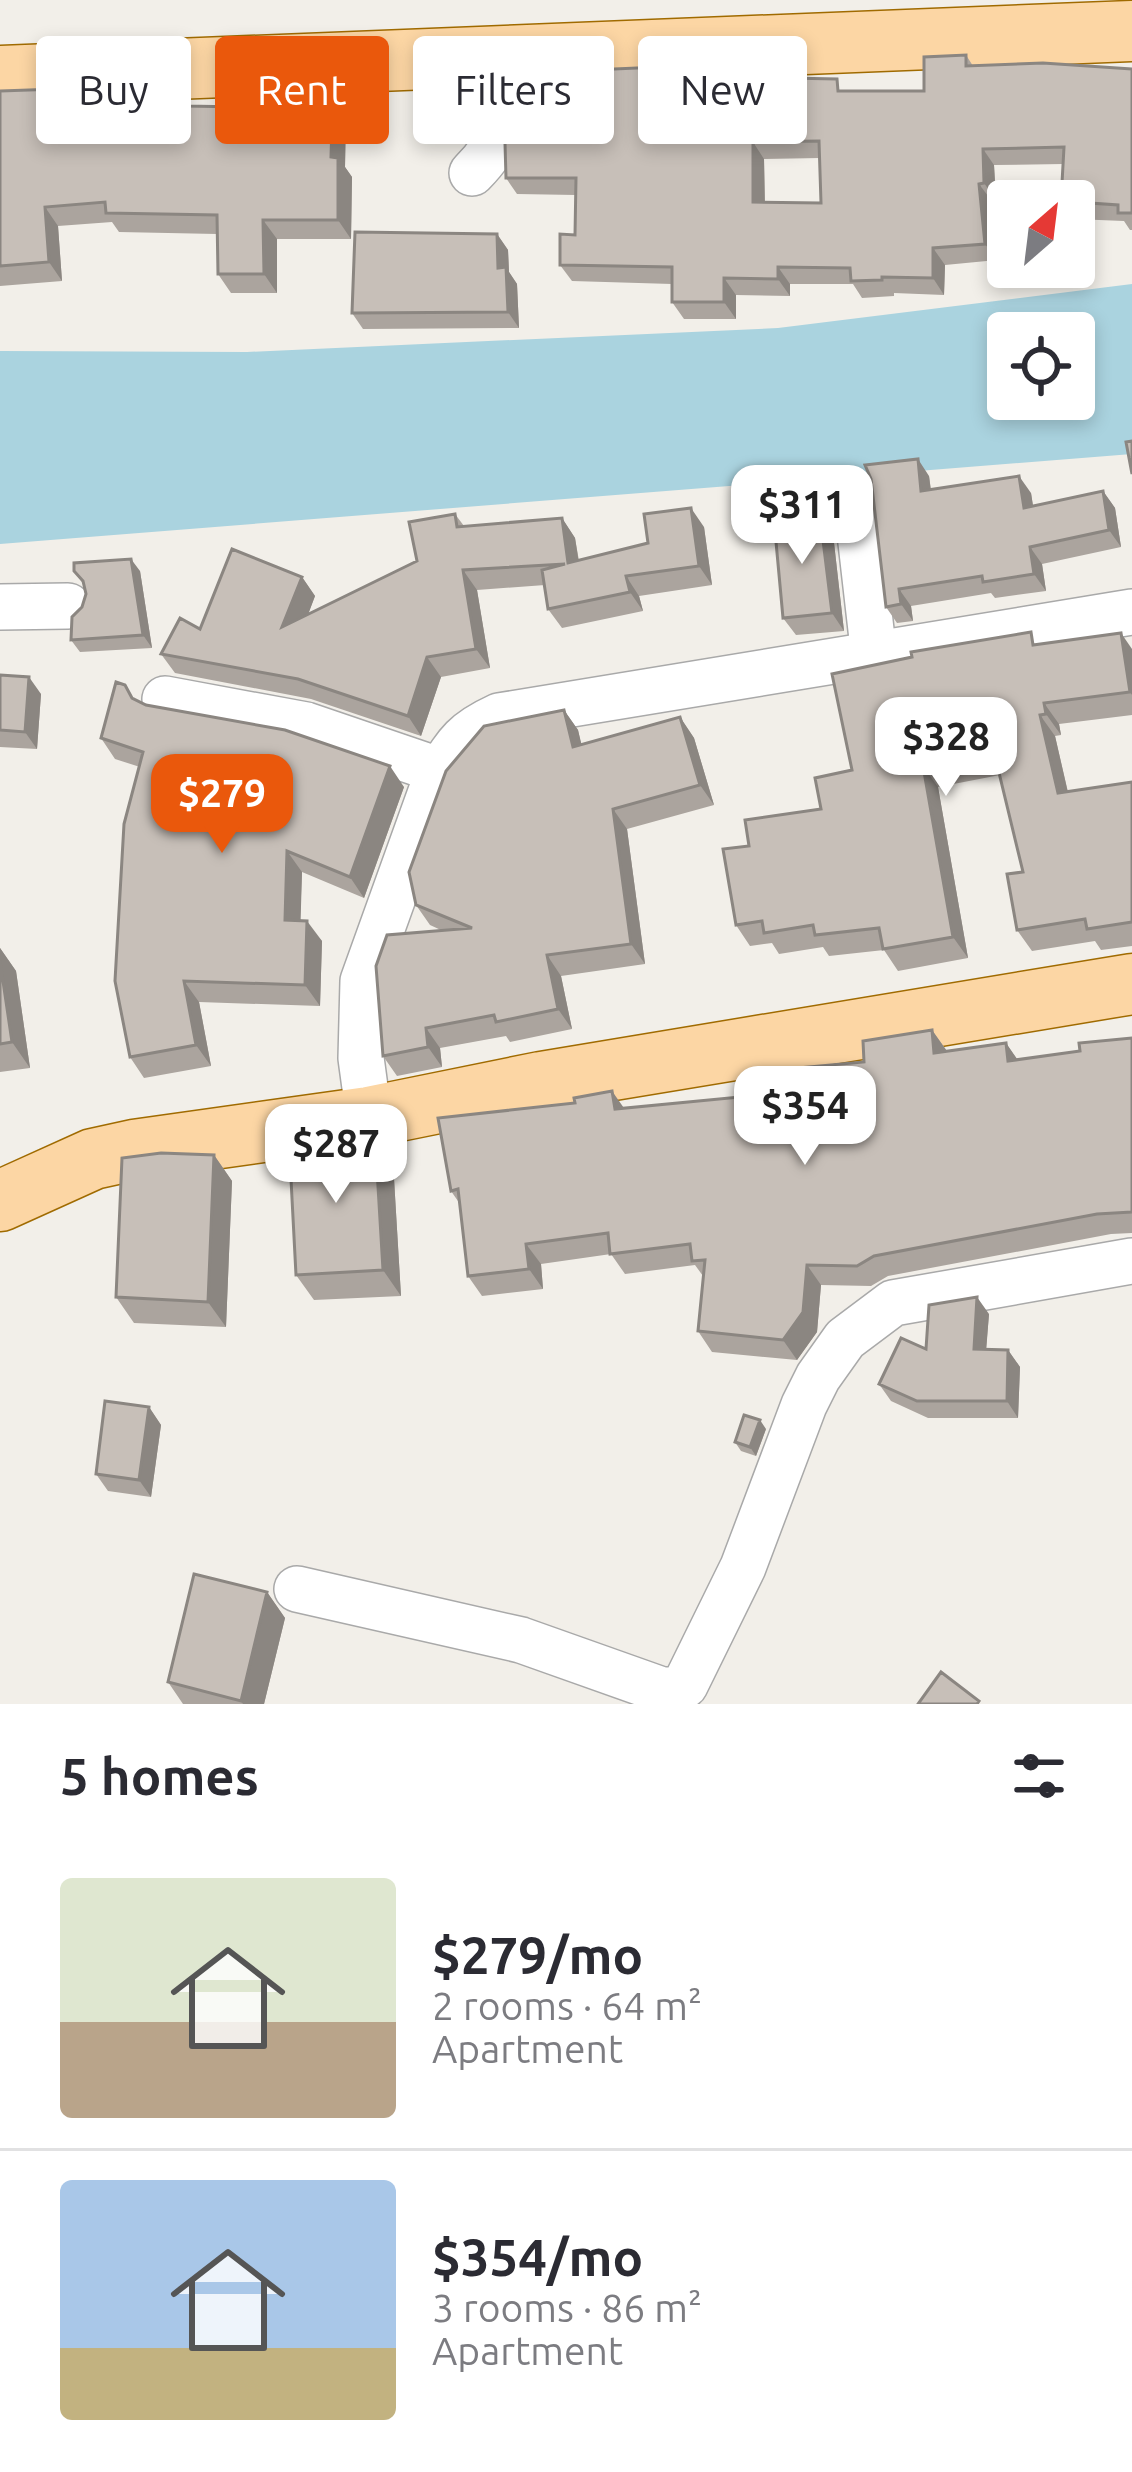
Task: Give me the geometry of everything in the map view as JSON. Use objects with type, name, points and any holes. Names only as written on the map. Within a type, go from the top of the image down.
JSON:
[{"type":"main road","points":[[614,53],[1132,31]]},
{"type":"main road","points":[[0,76],[413,61]]},
{"type":"main road","points":[[0,1201],[93,1159],[183,1141],[368,1118],[563,1078],[1132,984]]},
{"type":"street","points":[[472,173],[498,144]]},
{"type":"street","points":[[856,499],[874,656]]},
{"type":"street","points":[[0,608],[68,606]]},
{"type":"street","points":[[368,1118],[361,1058],[363,981],[441,771],[453,747],[470,729],[500,716],[1132,612]]},
{"type":"street","points":[[165,699],[306,725],[441,771]]},
{"type":"street","points":[[297,1589],[520,1640],[662,1690],[678,1690],[685,1685],[742,1567],[804,1405],[845,1339],[893,1304],[1132,1261]]},
{"type":"water","points":[[1132,284],[1132,454],[0,544],[0,351],[247,352],[778,328]]},
{"type":"building","points":[[966,55],[966,66],[1043,63],[1132,69],[1132,213],[1118,213],[1118,205],[1095,203],[1095,180],[1062,180],[1064,147],[983,149],[984,183],[979,184],[985,244],[933,248],[933,278],[851,281],[850,268],[778,267],[778,279],[724,278],[724,302],[672,302],[672,267],[560,265],[560,234],[575,235],[576,178],[506,178],[505,144],[614,144],[614,69],[638,68],[638,144],[753,144],[753,202],[821,203],[819,141],[807,141],[807,78],[837,79],[838,91],[924,91],[924,57]]},
{"type":"building","points":[[36,90],[36,144],[191,144],[191,106],[215,107],[215,144],[331,144],[331,157],[338,158],[338,220],[263,220],[264,274],[218,274],[217,215],[106,213],[105,202],[45,207],[49,262],[0,266],[0,91]]},
{"type":"building","points":[[355,232],[497,234],[498,268],[506,267],[508,312],[352,313]]},
{"type":"building","points":[[1132,441],[1132,474],[1126,442]]},
{"type":"building","points":[[918,459],[921,491],[1019,476],[1024,508],[1103,491],[1109,530],[1030,547],[1034,574],[983,582],[982,576],[899,589],[901,604],[886,607],[871,479],[865,465]]},
{"type":"building","points":[[691,508],[699,566],[626,576],[630,592],[548,609],[542,570],[565,564],[463,570],[476,649],[427,657],[408,716],[298,679],[161,654],[180,618],[200,629],[232,549],[302,577],[282,627],[417,561],[409,522],[455,514],[457,527],[562,518],[568,563],[648,543],[644,514]]},
{"type":"building","points":[[820,516],[832,613],[783,618],[774,520]]},
{"type":"building","points":[[131,559],[143,635],[71,640],[72,617],[86,594],[74,563]]},
{"type":"building","points":[[1031,632],[1033,645],[1121,633],[1130,692],[1044,703],[1046,714],[1040,715],[1058,793],[1132,782],[1132,922],[1087,929],[1085,919],[1017,930],[1007,874],[1023,872],[994,752],[923,766],[953,937],[883,949],[879,928],[815,935],[813,925],[764,933],[762,921],[736,925],[723,849],[749,846],[745,820],[821,809],[815,778],[852,770],[832,674],[912,657],[911,652]]},
{"type":"building","points":[[0,675],[29,677],[25,732],[0,730]]},
{"type":"building","points":[[116,682],[146,705],[285,730],[390,766],[350,877],[287,851],[285,920],[307,921],[305,985],[184,981],[196,1045],[130,1057],[115,981],[124,824],[143,752],[101,738]]},
{"type":"building","points":[[564,710],[573,747],[680,717],[700,785],[613,809],[631,944],[547,955],[558,1009],[496,1022],[494,1015],[426,1028],[428,1047],[383,1056],[376,966],[387,935],[472,928],[416,905],[409,872],[446,771],[484,726]]},
{"type":"building","points":[[0,961],[12,1042],[0,1044]]},
{"type":"building","points":[[932,1030],[934,1053],[1006,1043],[1008,1061],[1080,1051],[1079,1043],[1132,1038],[1132,1212],[1097,1214],[874,1256],[857,1266],[807,1265],[803,1312],[783,1340],[698,1331],[705,1260],[692,1261],[690,1244],[610,1254],[608,1233],[526,1244],[529,1269],[468,1276],[458,1189],[451,1191],[438,1118],[575,1103],[574,1098],[612,1091],[615,1109],[761,1095],[755,1072],[864,1062],[863,1041]]},
{"type":"building","points":[[375,1136],[383,1270],[296,1275],[289,1141]]},
{"type":"building","points":[[161,1153],[214,1155],[208,1302],[116,1297],[122,1158]]},
{"type":"building","points":[[977,1297],[974,1349],[1008,1350],[1007,1401],[917,1401],[879,1384],[901,1338],[926,1349],[929,1305]]},
{"type":"building","points":[[105,1401],[149,1407],[139,1480],[96,1474]]},
{"type":"building","points":[[744,1415],[760,1420],[750,1447],[735,1442]]},
{"type":"building","points":[[194,1574],[267,1592],[241,1701],[168,1682]]},
{"type":"building","points":[[941,1672],[979,1701],[977,1704],[918,1704]]}]
